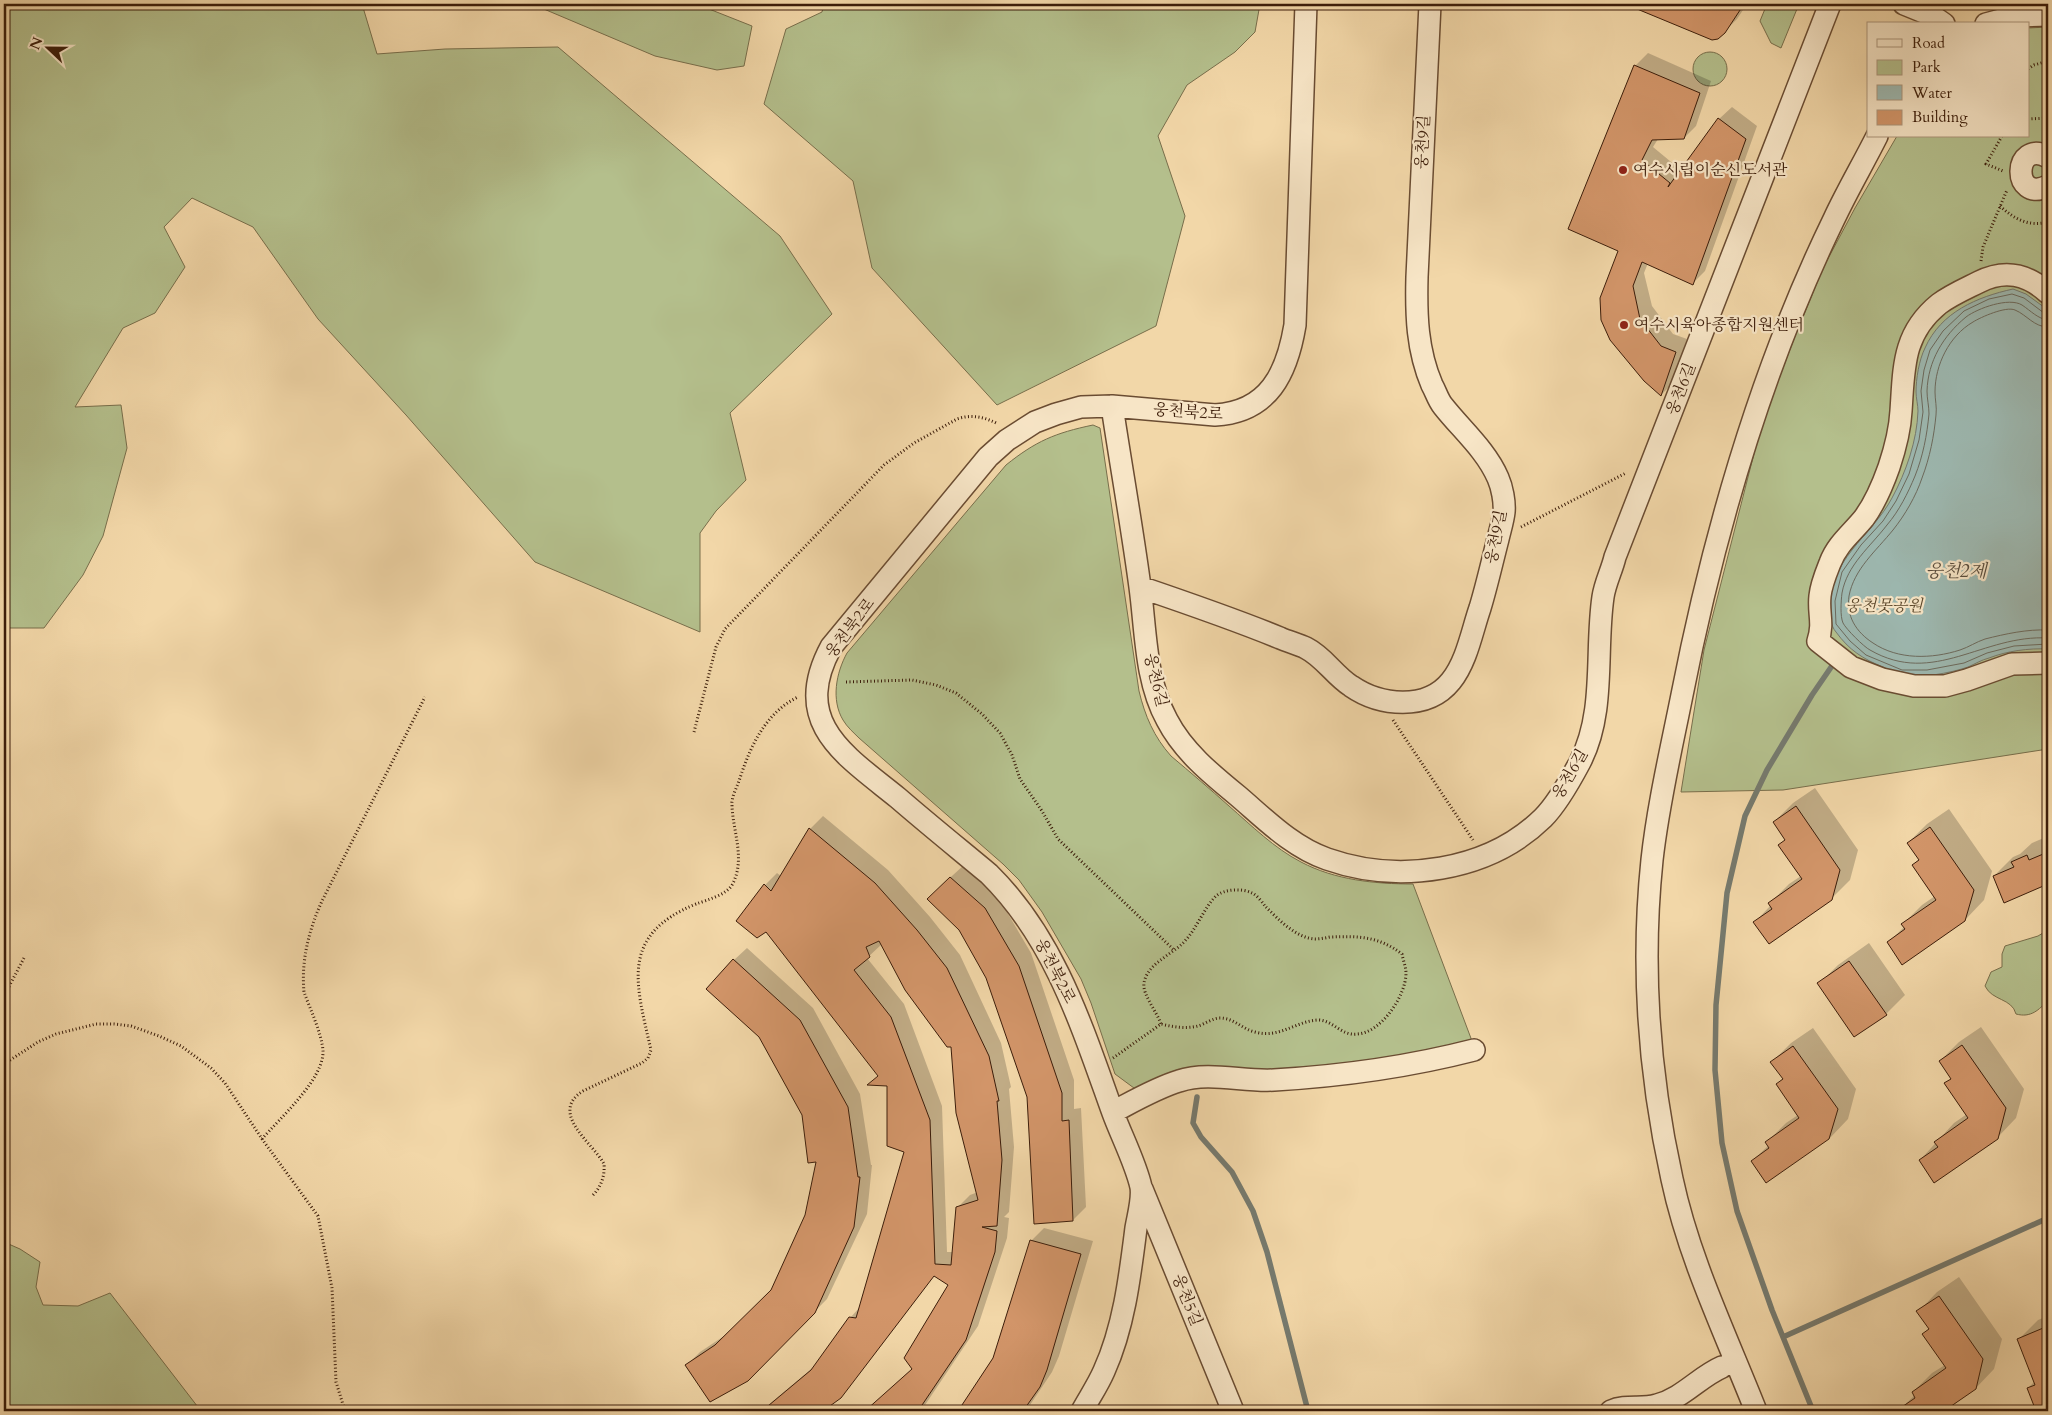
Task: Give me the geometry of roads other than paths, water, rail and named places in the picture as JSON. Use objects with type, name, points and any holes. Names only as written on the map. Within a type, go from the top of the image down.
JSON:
[{"type":"street","name":"웅천북2로","points":[[1082,1411],[1104,1371],[1120,1327],[1128,1285],[1141,1188],[1067,988],[1049,953],[1029,922],[1009,894],[989,874],[835,745],[819,712],[817,688],[821,668],[831,647],[988,457],[1016,434],[1035,422],[1081,407],[1112,406],[1215,416],[1231,414],[1258,402],[1281,375],[1289,354],[1295,325],[1306,4]]},
{"type":"street","name":"웅천9길","points":[[1140,586],[1243,622],[1306,648],[1320,657],[1339,678],[1368,697],[1386,702],[1422,700],[1444,688],[1464,659],[1483,598],[1504,512],[1503,495],[1498,478],[1486,457],[1441,404],[1429,378],[1420,350],[1416,315],[1417,277],[1430,4]]},
{"type":"street","name":"웅천6길","points":[[1112,406],[1140,586],[1150,670],[1158,701],[1182,745],[1280,832],[1299,846],[1326,858],[1350,865],[1415,872],[1452,866],[1485,857],[1513,843],[1544,817],[1581,761],[1590,737],[1597,699],[1604,594],[1616,557],[1830,4]]},
{"type":"street","points":[[1904,4],[1941,22]]},
{"type":"street","points":[[1994,22],[2016,16],[2048,15]]},
{"type":"street","points":[[1756,1411],[1682,1222],[1671,1176],[1656,1084],[1647,983],[1648,916],[1652,858],[1691,648],[1743,447],[1765,383],[1802,292],[1833,220],[1876,138]]},
{"type":"street","points":[[2048,157],[2042,154],[2031,155],[2022,163],[2020,174],[2025,184],[2030,188],[2043,189],[2048,186]]},
{"type":"street","points":[[2048,293],[2024,276],[2004,274],[1992,277],[1959,292],[1939,304],[1923,320],[1913,337],[1904,360],[1898,436],[1889,468],[1871,508],[1839,545],[1830,562],[1820,596],[1822,627],[1818,641],[1850,667],[1882,679],[1914,686],[1945,686],[2012,664],[2048,662]]},
{"type":"street","points":[[1113,1112],[1179,1081],[1199,1077],[1272,1080],[1362,1072],[1430,1061],[1474,1050]]},
{"type":"street","name":"웅천5길","points":[[1141,1188],[1233,1411]]},
{"type":"street","points":[[1611,1411],[1625,1406],[1656,1406],[1692,1388],[1702,1378],[1722,1368]]},
{"type":"water","name":"웅천2제","points":[[2013,289],[2026,294],[2048,310],[2048,649],[2011,652],[1944,673],[1925,676],[1901,675],[1869,661],[1846,644],[1833,627],[1831,593],[1843,563],[1883,512],[1892,498],[1906,467],[1913,445],[1917,422],[1916,392],[1918,370],[1923,353],[1932,335],[1940,325],[1961,308],[1986,297]]},
{"type":"waterway","points":[[1813,1411],[1772,1310],[1737,1211],[1722,1143],[1715,1070],[1716,1005],[1727,893],[1745,816],[1767,770],[1812,695],[1836,660]]},
{"type":"waterway","points":[[1197,1097],[1193,1123],[1201,1137],[1232,1172],[1253,1211],[1267,1252],[1308,1411]]},
{"type":"waterway","points":[[1783,1337],[2048,1218]]},
{"type":"place","name":"여수시립이순신도서관","points":[[1623,170]]},
{"type":"place","name":"여수시육아종합지원센터","points":[[1624,325]]},
{"type":"park label","name":"웅천못공원","points":[[1884,606]]}]
